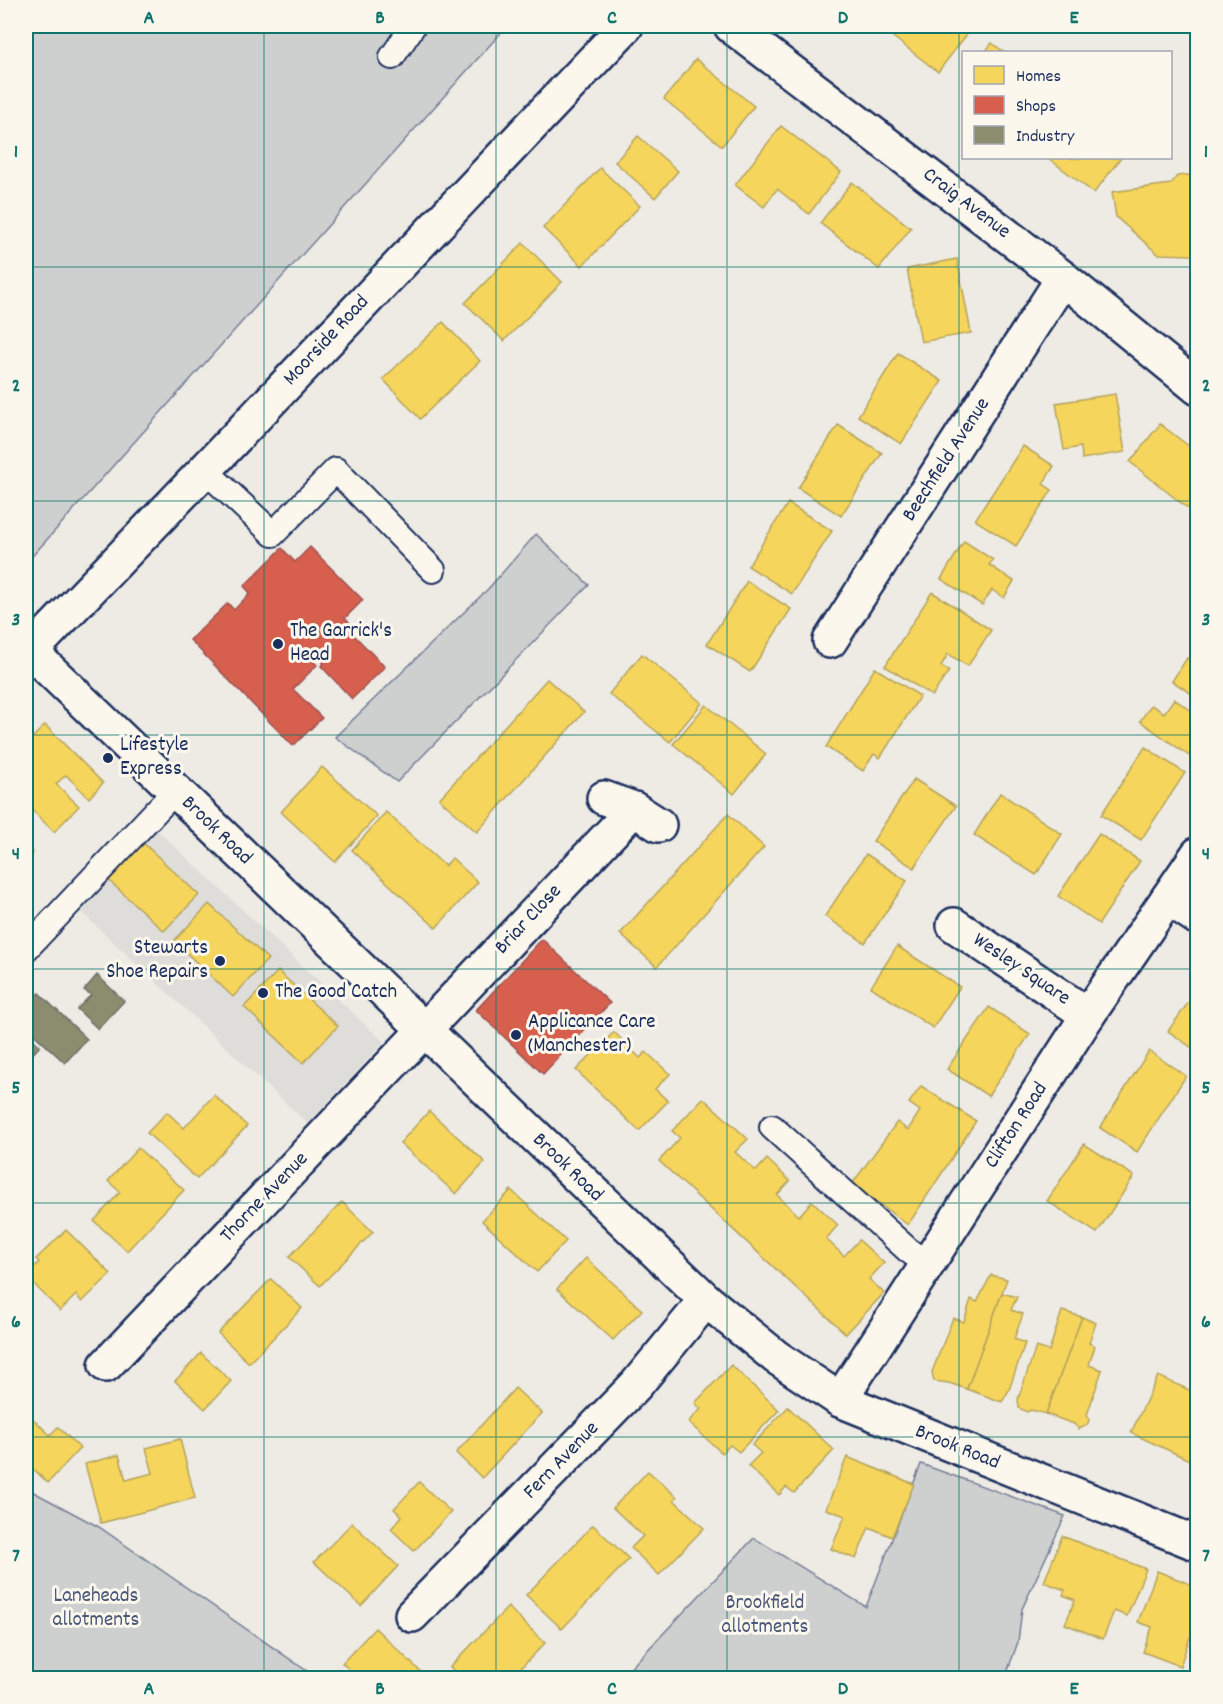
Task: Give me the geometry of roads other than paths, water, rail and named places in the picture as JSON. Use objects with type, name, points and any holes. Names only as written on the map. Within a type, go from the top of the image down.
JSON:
[{"type":"street","name":"Moorside Road","points":[[28,653],[627,26]]},
{"type":"street","name":"Craig Avenue","points":[[731,26],[1063,278],[1197,388]]},
{"type":"street","name":"Beechfield Avenue","points":[[831,641],[1063,278]]},
{"type":"street","name":"Brook Road","points":[[28,653],[706,1300],[776,1357],[840,1400],[1197,1544]]},
{"type":"street","name":"Briar Close","points":[[424,1031],[632,811]]},
{"type":"street","name":"Clifton Road","points":[[840,1400],[1088,1016],[1197,854]]},
{"type":"street","points":[[1168,898],[1197,918]]},
{"type":"street","name":"Wesley Square","points":[[954,926],[1088,1016]]},
{"type":"street","name":"Thorne Avenue","points":[[106,1365],[424,1031]]},
{"type":"street","name":"Fern Avenue","points":[[412,1615],[636,1385],[706,1300]]},
{"type":"lane","points":[[392,57],[413,26]]},
{"type":"lane","points":[[205,470],[273,534],[336,470],[434,570]]},
{"type":"lane","points":[[26,949],[175,791]]},
{"type":"lane","points":[[772,1127],[909,1251],[928,1264]]},
{"type":"place","name":"The Garrick's Head","points":[[278,644]]},
{"type":"place","name":"Lifestyle Express","points":[[108,758]]},
{"type":"place","name":"Stewarts Shoe Repairs","points":[[220,961]]},
{"type":"place","name":"The Good Catch","points":[[263,993]]},
{"type":"place","name":"Applicance Care (Manchester)","points":[[516,1035]]},
{"type":"park label","name":"Laneheads allotments","points":[[96,1609]]},
{"type":"park label","name":"Brookfield allotments","points":[[765,1616]]}]
